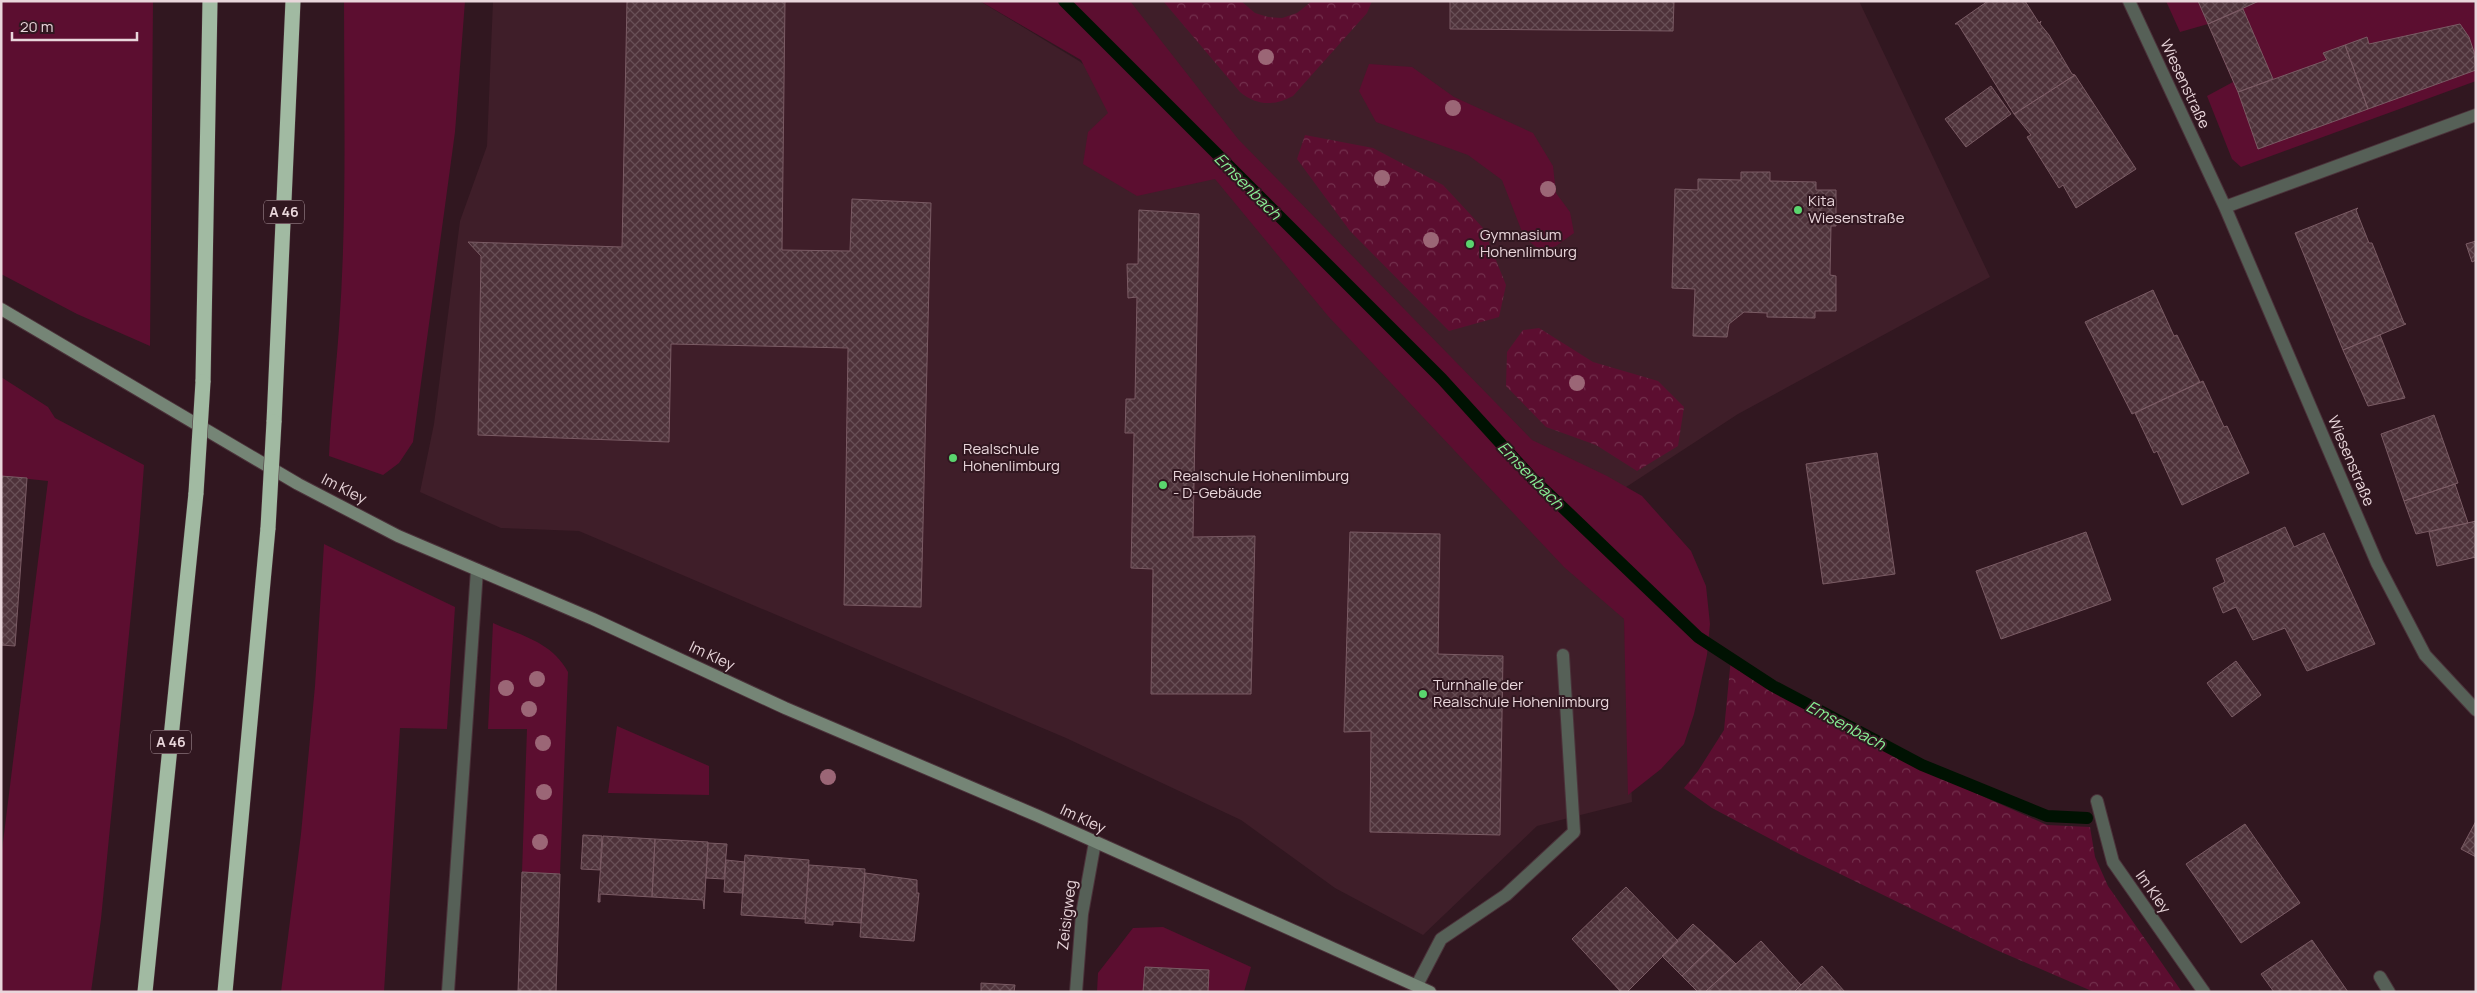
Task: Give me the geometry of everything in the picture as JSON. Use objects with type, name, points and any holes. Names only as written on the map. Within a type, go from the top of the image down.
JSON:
[{"type":"highway","name":"A 46","points":[[145,992],[196,493],[203,382],[210,1]]},
{"type":"highway","name":"A 46","points":[[224,992],[268,528],[293,1]]},
{"type":"street","name":"Wiesenstraße","points":[[2129,1],[2225,207],[2377,563],[2425,655],[2476,710]]},
{"type":"street","points":[[2225,207],[2476,116]]},
{"type":"street","name":"Im Kley","points":[[1,309],[298,484],[398,536],[593,619],[786,708],[1095,842],[1430,992]]},
{"type":"street","points":[[448,992],[477,570]]},
{"type":"street","points":[[1417,985],[1441,939],[1506,895],[1574,832],[1564,655]]},
{"type":"street","name":"Im Kley","points":[[2097,801],[2113,862],[2204,992]]},
{"type":"street","name":"Zeisigweg","points":[[1076,992],[1082,914],[1095,842]]},
{"type":"street","points":[[2380,977],[2389,992]]},
{"type":"shaded area","name":"Realschule Hohenlimburg","points":[[493,1],[980,1],[1079,61],[1217,164],[1624,619],[1632,802],[1537,826],[1423,935],[1335,888],[1241,820],[1066,738],[579,531],[501,528],[420,492],[434,424],[460,221],[487,146]]},
{"type":"shaded area","name":"Gymnasium Hohenlimburg","points":[[1100,1],[1859,1],[1990,277],[1738,414],[1620,491],[1526,449]]},
{"type":"green space","points":[[1,1],[153,1],[150,346],[77,314],[1,274]]},
{"type":"green space","points":[[344,1],[465,1],[455,132],[413,442],[399,463],[383,475],[329,456],[342,287]]},
{"type":"green space","points":[[980,1],[1130,1],[1238,139],[1532,440],[1607,476],[1642,496],[1691,551],[1706,586],[1710,624],[1707,655],[1694,714],[1684,744],[1661,769],[1628,795],[1624,619],[1564,567],[1328,316],[1215,179],[1137,196],[1083,164],[1088,132],[1108,113],[1081,60]]},
{"type":"green space","points":[[1163,1],[1241,1],[1255,13],[1268,17],[1282,18],[1297,13],[1312,1],[1372,1],[1367,13],[1293,96],[1280,102],[1266,103],[1253,100],[1240,92]]},
{"type":"green space","points":[[2166,1],[2473,1],[2476,9],[2476,81],[2241,167],[2232,159],[2207,96],[2233,82],[2208,24],[2180,32]]},
{"type":"green space","points":[[1369,64],[1412,67],[1454,97],[1533,133],[1553,166],[1556,193],[1570,212],[1574,233],[1556,246],[1541,251],[1524,237],[1502,180],[1468,155],[1376,122],[1359,91]]},
{"type":"green space","points":[[1305,135],[1373,148],[1443,185],[1483,228],[1506,285],[1499,317],[1449,331],[1350,231],[1297,159]]},
{"type":"green space","points":[[1539,328],[1593,362],[1658,381],[1684,407],[1678,446],[1637,471],[1596,445],[1546,427],[1506,386],[1507,352],[1523,330]]},
{"type":"green space","points":[[1,377],[48,407],[55,418],[144,465],[101,919],[91,992],[1,992],[1,858],[48,481],[1,476]]},
{"type":"green space","points":[[324,544],[455,607],[447,729],[400,728],[384,992],[281,992],[301,834],[315,686]]},
{"type":"green space","points":[[493,623],[525,636],[545,647],[554,654],[568,672],[560,874],[522,872],[527,729],[488,729]]},
{"type":"green space","points":[[1731,658],[1770,686],[1917,767],[2047,825],[2090,827],[2095,857],[2108,886],[2182,992],[2094,992],[1994,949],[1793,851],[1712,808],[1684,788],[1698,771],[1724,730]]},
{"type":"green space","points":[[617,726],[709,766],[709,795],[608,793]]},
{"type":"green space","points":[[1163,927],[1251,967],[1244,992],[1097,992],[1098,973],[1133,928]]},
{"type":"building","name":"Realschule Hohenlimburg","points":[[627,1],[785,1],[782,250],[850,251],[852,199],[931,203],[921,607],[844,605],[848,348],[671,344],[669,442],[478,435],[481,256],[468,242],[622,247]]},
{"type":"building","points":[[1450,1],[1674,1],[1673,31],[1450,29]]},
{"type":"building","points":[[1988,1],[2025,1],[2039,23],[2041,21],[2040,24],[2049,35],[2072,74],[2075,75],[2014,114],[1958,24],[1955,24]]},
{"type":"building","points":[[2198,1],[2259,1],[2208,24]]},
{"type":"building","points":[[2243,9],[2273,79],[2238,92],[2208,24]]},
{"type":"building","points":[[2460,24],[2469,37],[2474,52],[2476,70],[2368,109],[2345,45],[2367,37],[2369,44]]},
{"type":"building","points":[[2345,45],[2368,109],[2258,149],[2238,92],[2327,60],[2323,53]]},
{"type":"building","points":[[2075,75],[2136,169],[2076,208],[2063,185],[2059,188],[2027,137],[2031,135],[2014,114]]},
{"type":"building","points":[[1991,86],[2011,114],[1966,147],[1945,119]]},
{"type":"building","points":[[1741,172],[1770,172],[1770,181],[1816,182],[1816,190],[1836,190],[1836,226],[1831,226],[1830,275],[1836,276],[1836,311],[1815,311],[1815,318],[1767,317],[1767,313],[1744,312],[1729,324],[1727,337],[1693,336],[1695,289],[1672,288],[1675,189],[1698,190],[1698,179],[1741,180]]},
{"type":"building","points":[[2358,208],[2356,210],[2369,243],[2372,243],[2406,324],[2343,350],[2295,233]]},
{"type":"building","name":"Realschule Hohenlimburg - D-Gebäude","points":[[1139,210],[1199,214],[1193,537],[1255,536],[1251,694],[1151,694],[1153,569],[1131,568],[1134,433],[1125,433],[1126,399],[1135,399],[1137,297],[1128,298],[1127,264],[1138,264]]},
{"type":"building","points":[[2476,241],[2476,260],[2472,262],[2466,244]]},
{"type":"building","points":[[2153,290],[2174,336],[2177,335],[2200,382],[2132,414],[2085,322]]},
{"type":"building","points":[[2380,335],[2405,398],[2368,406],[2343,350]]},
{"type":"building","points":[[2203,381],[2224,427],[2227,426],[2249,473],[2182,505],[2157,451],[2154,453],[2135,413]]},
{"type":"building","points":[[2434,415],[2458,483],[2404,501],[2381,434]]},
{"type":"building","points":[[1877,453],[1895,574],[1823,584],[1806,464]]},
{"type":"building","points":[[1,476],[27,478],[15,646],[1,645]]},
{"type":"building","points":[[2455,484],[2468,523],[2416,534],[2404,501]]},
{"type":"building","points":[[2476,521],[2476,557],[2437,566],[2429,532]]},
{"type":"building","points":[[2285,527],[2294,547],[2324,533],[2375,644],[2307,671],[2285,628],[2253,640],[2236,607],[2223,613],[2213,588],[2225,582],[2216,559]]},
{"type":"building","name":"Turnhalle der Realschule Hohenlimburg","points":[[1350,532],[1440,534],[1438,654],[1503,656],[1500,835],[1370,832],[1371,731],[1344,732]]},
{"type":"building","points":[[2086,532],[2111,600],[2001,639],[1976,571]]},
{"type":"building","points":[[2236,661],[2261,695],[2232,717],[2207,683]]},
{"type":"building","points":[[2476,821],[2476,857],[2461,849]]},
{"type":"building","points":[[2245,824],[2300,903],[2241,943],[2186,864]]},
{"type":"building","points":[[583,835],[602,836],[600,870],[581,869]]},
{"type":"building","points":[[603,836],[655,839],[652,897],[600,894],[600,902],[598,902]]},
{"type":"building","points":[[655,839],[708,842],[704,909],[703,900],[652,897]]},
{"type":"building","points":[[708,843],[727,844],[724,879],[706,878]]},
{"type":"building","points":[[745,855],[809,860],[805,919],[741,915]]},
{"type":"building","points":[[726,860],[745,862],[743,893],[724,892]]},
{"type":"building","points":[[809,865],[865,869],[861,923],[833,921],[833,925],[805,923]]},
{"type":"building","points":[[522,872],[560,874],[556,992],[518,992]]},
{"type":"building","points":[[865,873],[917,880],[917,893],[919,893],[914,941],[860,937]]},
{"type":"building","points":[[1626,887],[1678,941],[1627,992],[1621,992],[1572,939]]},
{"type":"building","points":[[1693,924],[1715,944],[1682,976],[1662,956]]},
{"type":"building","points":[[2312,940],[2348,992],[2274,992],[2261,974]]},
{"type":"building","points":[[1761,941],[1801,985],[1794,992],[1705,992]]},
{"type":"building","points":[[1715,944],[1736,964],[1705,992],[1698,992],[1682,976]]},
{"type":"building","points":[[1822,966],[1845,992],[1794,992],[1801,985]]},
{"type":"building","points":[[1145,967],[1209,970],[1208,992],[1143,992]]},
{"type":"building","points":[[981,983],[1015,985],[1014,992],[981,992]]},
{"type":"waterway","name":"Emsenbach","points":[[1064,1],[1442,379],[1533,479],[1698,637],[1773,686],[1922,765],[2047,816],[2087,818]]},
{"type":"place","name":"Kita Wiesenstraße","points":[[1798,210]]},
{"type":"place","name":"Gymnasium Hohenlimburg","points":[[1470,244]]},
{"type":"place","name":"Realschule Hohenlimburg","points":[[953,458]]},
{"type":"place","name":"Realschule Hohenlimburg - D-Gebäude","points":[[1163,485]]},
{"type":"place","name":"Turnhalle der Realschule Hohenlimburg","points":[[1423,694]]}]
